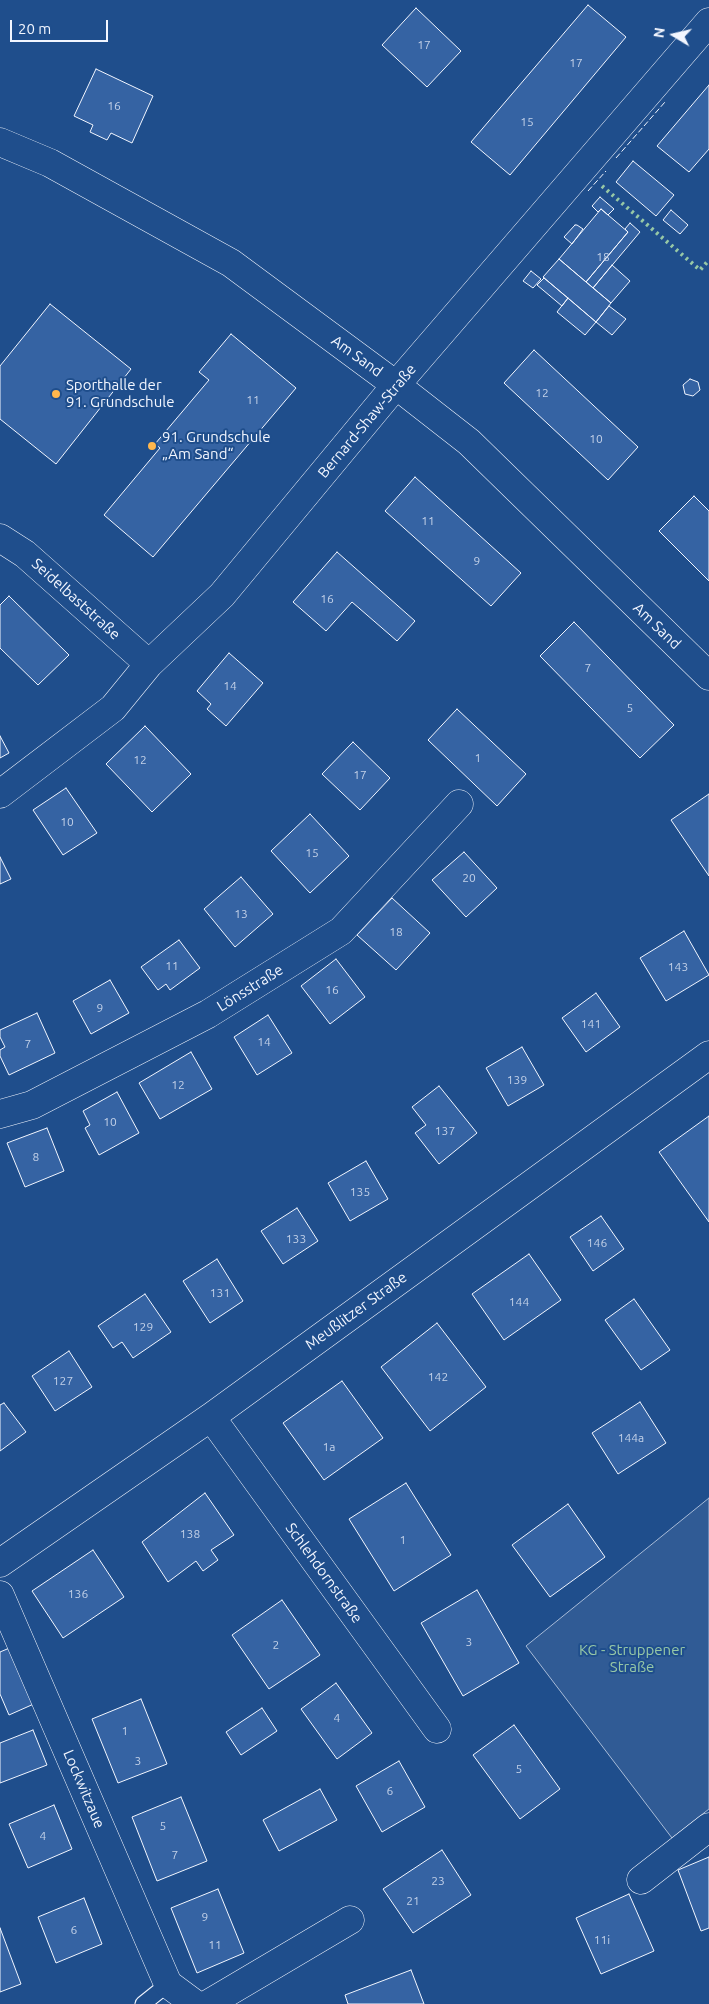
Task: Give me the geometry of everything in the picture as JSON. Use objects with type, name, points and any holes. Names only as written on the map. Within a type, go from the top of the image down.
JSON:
[{"type":"street","name":"Bernard-Shaw-Straße","points":[[0,794],[114,708],[149,664],[222,595],[396,385],[709,22]]},
{"type":"street","name":"Am Sand","points":[[0,142],[50,163],[231,263],[396,385],[469,442],[709,676]]},
{"type":"street","name":"Seidelbaststraße","points":[[0,538],[25,554],[149,664]]},
{"type":"street","name":"Lönsstraße","points":[[0,1114],[32,1105],[208,1014],[341,931],[459,804]]},
{"type":"street","name":"Meußlitzer Straße","points":[[0,1563],[211,1417],[709,1055]]},
{"type":"street","name":"Schlehdornstraße","points":[[211,1417],[437,1729]]},
{"type":"street","name":"Lockwitzaue","points":[[0,1595],[168,1984]]},
{"type":"street","points":[[641,1880],[709,1828]]},
{"type":"street","points":[[208,2004],[350,1920]]},
{"type":"street","points":[[168,1984],[195,2004]]},
{"type":"lane","points":[[143,2004],[168,1984]]},
{"type":"shaded area","name":"KG - Struppener Straße","points":[[709,1498],[709,1809],[672,1838],[526,1646]]},
{"type":"building","points":[[588,5],[626,37],[510,175],[471,142]]},
{"type":"building","points":[[416,8],[461,51],[427,87],[382,45]]},
{"type":"building","points":[[96,69],[153,96],[132,143],[111,133],[107,140],[90,132],[93,125],[74,116]]},
{"type":"building","points":[[709,85],[709,149],[689,172],[657,146]]},
{"type":"building","points":[[633,161],[674,195],[656,216],[616,182]]},
{"type":"building","points":[[600,197],[614,209],[608,215],[601,209],[598,212],[592,206]]},
{"type":"building","points":[[601,209],[628,232],[586,282],[559,259]]},
{"type":"building","points":[[671,210],[688,225],[680,234],[663,220]]},
{"type":"building","points":[[630,223],[640,232],[593,288],[586,282],[628,232],[625,229]]},
{"type":"building","points":[[575,225],[583,229],[572,244],[564,237]]},
{"type":"building","points":[[559,259],[611,303],[596,322],[543,277]]},
{"type":"building","points":[[612,265],[630,281],[611,303],[593,288]]},
{"type":"building","points":[[531,271],[541,279],[533,288],[523,281]]},
{"type":"building","points":[[544,278],[568,298],[562,306],[537,285]]},
{"type":"building","points":[[568,298],[596,322],[585,335],[557,312]]},
{"type":"building","name":"Sporthalle der 91. Grundschule","points":[[50,304],[131,369],[56,464],[0,419],[0,366]]},
{"type":"building","points":[[609,306],[626,319],[612,335],[596,322]]},
{"type":"building","points":[[231,334],[296,388],[153,557],[104,515],[160,448],[155,444],[209,380],[199,372]]},
{"type":"building","points":[[534,350],[638,447],[608,480],[504,383]]},
{"type":"building","points":[[690,379],[698,382],[700,390],[693,396],[685,394],[683,385]]},
{"type":"building","points":[[415,477],[521,573],[491,606],[385,511]]},
{"type":"building","points":[[694,496],[709,511],[709,581],[659,531]]},
{"type":"building","points":[[337,552],[415,621],[397,641],[352,602],[326,631],[293,602]]},
{"type":"building","points":[[9,596],[69,655],[38,685],[0,648],[0,605]]},
{"type":"building","points":[[574,622],[674,725],[640,758],[540,656]]},
{"type":"building","points":[[229,653],[263,683],[226,726],[207,709],[211,704],[197,691]]},
{"type":"building","points":[[457,709],[526,774],[497,806],[428,740]]},
{"type":"building","points":[[145,726],[191,774],[152,812],[106,764]]},
{"type":"building","points":[[0,736],[9,753],[0,758]]},
{"type":"building","points":[[353,742],[390,778],[360,810],[322,774]]},
{"type":"building","points":[[66,788],[97,833],[63,855],[33,810]]},
{"type":"building","points":[[709,794],[709,876],[671,820]]},
{"type":"building","points":[[310,814],[349,856],[310,893],[271,851]]},
{"type":"building","points":[[464,852],[497,888],[466,917],[432,880]]},
{"type":"building","points":[[0,857],[11,879],[0,884]]},
{"type":"building","points":[[241,877],[273,914],[235,947],[204,909]]},
{"type":"building","points":[[392,898],[430,933],[396,970],[357,935]]},
{"type":"building","points":[[684,931],[709,975],[666,1001],[640,958]]},
{"type":"building","points":[[179,940],[200,968],[170,990],[166,984],[158,990],[141,967]]},
{"type":"building","points":[[336,959],[365,997],[330,1024],[301,986]]},
{"type":"building","points":[[110,980],[129,1013],[91,1034],[73,1001]]},
{"type":"building","points":[[596,993],[620,1027],[586,1052],[562,1018]]},
{"type":"building","points":[[37,1013],[55,1053],[9,1075],[0,1056],[0,1050],[5,1047],[0,1037],[0,1030]]},
{"type":"building","points":[[268,1015],[292,1053],[257,1075],[234,1037]]},
{"type":"building","points":[[522,1047],[544,1085],[508,1106],[486,1068]]},
{"type":"building","points":[[191,1052],[212,1089],[160,1119],[139,1083]]},
{"type":"building","points":[[439,1086],[477,1133],[439,1164],[415,1133],[426,1125],[412,1107]]},
{"type":"building","points":[[117,1092],[139,1133],[99,1155],[85,1128],[90,1125],[83,1111]]},
{"type":"building","points":[[709,1116],[709,1222],[659,1152]]},
{"type":"building","points":[[47,1128],[64,1171],[25,1187],[7,1143]]},
{"type":"building","points":[[366,1161],[388,1199],[350,1221],[328,1183]]},
{"type":"building","points":[[297,1208],[318,1241],[283,1264],[261,1231]]},
{"type":"building","points":[[601,1216],[624,1249],[593,1271],[570,1237]]},
{"type":"building","points":[[529,1254],[561,1300],[504,1340],[472,1294]]},
{"type":"building","points":[[217,1259],[243,1301],[210,1323],[183,1281]]},
{"type":"building","points":[[145,1294],[171,1332],[133,1358],[122,1342],[113,1348],[98,1326]]},
{"type":"building","points":[[634,1299],[670,1350],[641,1370],[605,1320]]},
{"type":"building","points":[[437,1323],[486,1387],[430,1431],[381,1367]]},
{"type":"building","points":[[69,1351],[92,1387],[55,1411],[32,1376]]},
{"type":"building","points":[[342,1381],[383,1438],[324,1480],[283,1423]]},
{"type":"building","points":[[640,1402],[666,1443],[618,1474],[592,1433]]},
{"type":"building","points":[[4,1403],[26,1432],[0,1451],[0,1405]]},
{"type":"building","points":[[406,1483],[451,1555],[394,1591],[349,1519]]},
{"type":"building","points":[[205,1493],[234,1535],[211,1550],[218,1560],[203,1571],[196,1561],[168,1582],[142,1542]]},
{"type":"building","points":[[568,1504],[605,1557],[550,1597],[512,1545]]},
{"type":"building","points":[[93,1550],[124,1597],[63,1638],[32,1591]]},
{"type":"building","points":[[477,1590],[519,1663],[463,1696],[421,1623]]},
{"type":"building","points":[[282,1600],[320,1655],[269,1689],[232,1635]]},
{"type":"building","points":[[12,1647],[36,1703],[9,1715],[0,1694],[0,1652]]},
{"type":"building","points":[[336,1683],[372,1733],[337,1759],[301,1709]]},
{"type":"building","points":[[141,1699],[167,1764],[118,1783],[92,1719]]},
{"type":"building","points":[[262,1708],[277,1731],[241,1755],[226,1732]]},
{"type":"building","points":[[514,1725],[560,1789],[520,1819],[473,1755]]},
{"type":"building","points":[[33,1730],[47,1765],[0,1783],[0,1743]]},
{"type":"building","points":[[399,1761],[425,1807],[382,1832],[356,1786]]},
{"type":"building","points":[[320,1789],[337,1820],[279,1851],[263,1820]]},
{"type":"building","points":[[181,1797],[207,1861],[157,1881],[132,1817]]},
{"type":"building","points":[[54,1805],[72,1849],[28,1868],[9,1824]]},
{"type":"building","points":[[442,1850],[471,1895],[413,1933],[383,1889]]},
{"type":"building","points":[[709,1857],[709,1928],[701,1931],[678,1870]]},
{"type":"building","points":[[218,1889],[244,1953],[197,1973],[171,1908]]},
{"type":"building","points":[[629,1894],[654,1951],[601,1974],[576,1918]]},
{"type":"building","points":[[84,1898],[102,1944],[56,1963],[38,1917]]},
{"type":"building","points":[[0,1928],[21,1984],[0,1992]]},
{"type":"building","points":[[411,1970],[424,2004],[348,2004],[345,1995]]},
{"type":"hedge","points":[[602,186],[700,270],[709,260]]},
{"type":"fence","points":[[616,158],[665,102]]},
{"type":"fence","points":[[588,191],[606,171]]},
{"type":"place","name":"Sporthalle der 91. Grundschule","points":[[56,394]]},
{"type":"place","name":"91. Grundschule „Am Sand“","points":[[152,446]]}]
